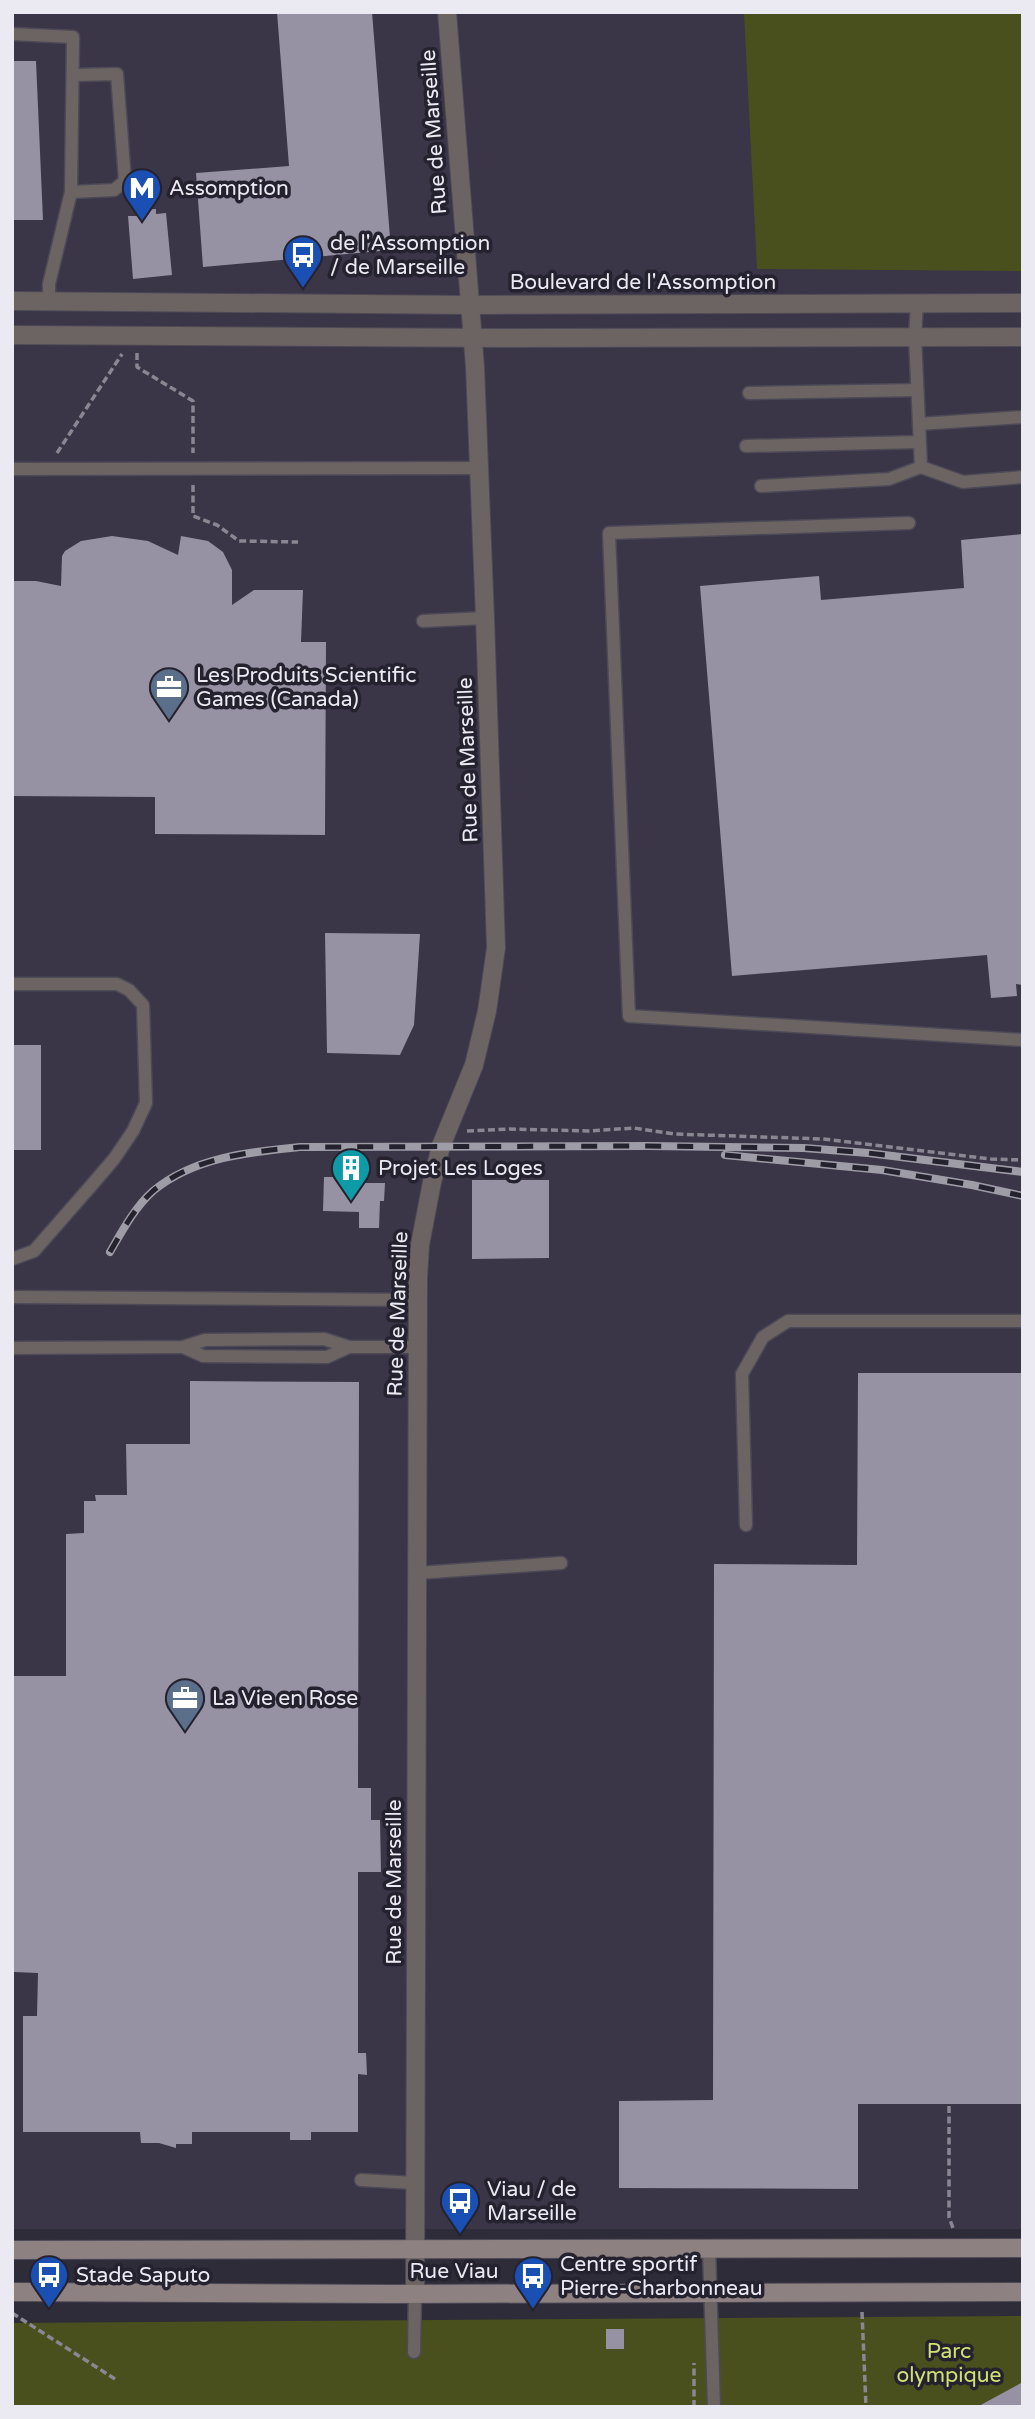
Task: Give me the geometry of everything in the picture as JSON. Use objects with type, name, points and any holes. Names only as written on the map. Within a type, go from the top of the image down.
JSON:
[{"type":"main road","name":"Rue Viau","points":[[12,2250],[1023,2248]]},
{"type":"main road","name":"Rue Viau","points":[[12,2292],[1023,2292]]},
{"type":"street","name":"Rue de Marseille","points":[[415,2294],[420,1245],[441,1146],[470,1077],[481,1040],[496,948],[479,468],[470,305],[447,12]]},
{"type":"street","name":"Boulevard de l'Assomption","points":[[12,301],[470,305],[1023,303]]},
{"type":"street","points":[[12,335],[1023,337]]},
{"type":"lane","points":[[12,34],[72,37],[71,192],[49,284],[49,301]]},
{"type":"lane","points":[[71,192],[114,190],[125,181],[117,74],[73,75]]},
{"type":"lane","points":[[917,303],[915,337],[921,467]]},
{"type":"lane","points":[[749,393],[917,390]]},
{"type":"lane","points":[[919,424],[1023,417]]},
{"type":"lane","points":[[746,446],[919,442]]},
{"type":"lane","points":[[761,486],[889,479],[921,467],[963,482],[1023,477]]},
{"type":"lane","points":[[12,468],[479,468]]},
{"type":"lane","points":[[909,523],[609,533],[629,1016],[1023,1040]]},
{"type":"lane","points":[[423,621],[485,618]]},
{"type":"lane","points":[[12,984],[117,984],[129,989],[143,1005],[146,1102],[133,1131],[114,1160],[34,1251],[12,1259]]},
{"type":"lane","points":[[12,1297],[418,1300]]},
{"type":"lane","points":[[746,1525],[742,1374],[763,1337],[788,1321],[1023,1321]]},
{"type":"lane","points":[[12,1348],[183,1347],[204,1356],[327,1357],[349,1347],[418,1347]]},
{"type":"lane","points":[[418,1573],[561,1563]]},
{"type":"lane","points":[[361,2180],[415,2183]]},
{"type":"lane","points":[[709,2248],[713,2407]]},
{"type":"lane","points":[[414,2352],[415,2294]]},
{"type":"path","points":[[137,351],[137,368],[193,401],[193,455]]},
{"type":"path","points":[[55,456],[123,353]]},
{"type":"path","points":[[194,482],[193,516],[217,525],[239,541],[298,542]]},
{"type":"path","points":[[447,1132],[634,1128],[674,1134],[823,1139],[1023,1160]]},
{"type":"path","points":[[949,2106],[949,2217],[954,2228]]},
{"type":"path","points":[[862,2292],[866,2407]]},
{"type":"path","points":[[12,2313],[115,2379]]},
{"type":"shaded area","points":[[12,12],[1023,12],[1023,2229],[12,2229]]},
{"type":"green space","points":[[744,12],[1021,12],[1023,271],[757,269]]},
{"type":"green space","name":"Parc olympique","points":[[1023,2316],[1023,2407],[12,2407],[12,2323]]},
{"type":"building","points":[[277,12],[372,12],[391,250],[203,267],[196,173],[289,166]]},
{"type":"building","points":[[12,61],[36,61],[43,220],[12,220]]},
{"type":"building","points":[[156,209],[156,214],[166,213],[172,275],[133,279],[128,216],[139,216],[138,210]]},
{"type":"building","points":[[1023,534],[1023,985],[1016,984],[1017,996],[991,998],[987,955],[732,976],[700,586],[819,576],[821,600],[964,588],[961,540]]},
{"type":"building","name":"Les Produits Scientific Games (Canada)","points":[[112,536],[148,541],[178,555],[181,536],[208,541],[223,552],[232,570],[232,605],[254,590],[303,590],[301,642],[326,642],[325,835],[155,834],[155,797],[12,796],[12,581],[36,581],[61,586],[62,556],[65,551],[81,541]]},
{"type":"building","points":[[325,933],[420,934],[414,1025],[400,1055],[327,1053]]},
{"type":"building","points":[[12,1045],[41,1045],[41,1150],[12,1150]]},
{"type":"building","name":"Projet Les Loges","points":[[324,1177],[347,1177],[347,1183],[385,1183],[384,1201],[380,1201],[379,1228],[359,1228],[359,1212],[323,1211]]},
{"type":"building","points":[[472,1180],[549,1180],[549,1258],[472,1259]]},
{"type":"building","points":[[858,1373],[1023,1373],[1023,2104],[858,2104],[858,2189],[619,2188],[619,2101],[713,2100],[714,1564],[857,1565]]},
{"type":"building","name":"La Vie en Rose","points":[[190,1381],[359,1382],[358,1788],[371,1788],[371,1820],[380,1820],[381,1872],[358,1872],[358,2053],[366,2053],[367,2075],[358,2074],[358,2132],[311,2132],[311,2140],[290,2140],[290,2132],[192,2132],[192,2144],[176,2144],[176,2148],[159,2143],[141,2143],[140,2132],[23,2132],[23,2016],[37,2016],[38,1973],[14,1972],[12,1676],[66,1676],[66,1534],[84,1533],[84,1501],[96,1501],[95,1495],[127,1495],[126,1444],[190,1444]]},
{"type":"building","points":[[606,2329],[624,2329],[624,2349],[606,2349]]},
{"type":"building","points":[[1023,2382],[1023,2407],[977,2407]]},
{"type":"railway","points":[[110,1252],[140,1204],[153,1191],[186,1170],[223,1158],[300,1147],[804,1148],[1023,1172]]},
{"type":"railway","points":[[725,1155],[882,1170],[1023,1196]]},
{"type":"place","name":"Assomption","points":[[142,222]]},
{"type":"place","name":"de l'Assomption / de Marseille","points":[[303,289]]},
{"type":"place","name":"Les Produits Scientific Games (Canada)","points":[[169,721]]},
{"type":"place","name":"Projet Les Loges","points":[[351,1202]]},
{"type":"place","name":"La Vie en Rose","points":[[185,1732]]},
{"type":"place","name":"Viau / de Marseille","points":[[460,2235]]},
{"type":"place","name":"Stade Saputo","points":[[49,2309]]},
{"type":"place","name":"Centre sportif Pierre-Charbonneau","points":[[533,2310]]}]
